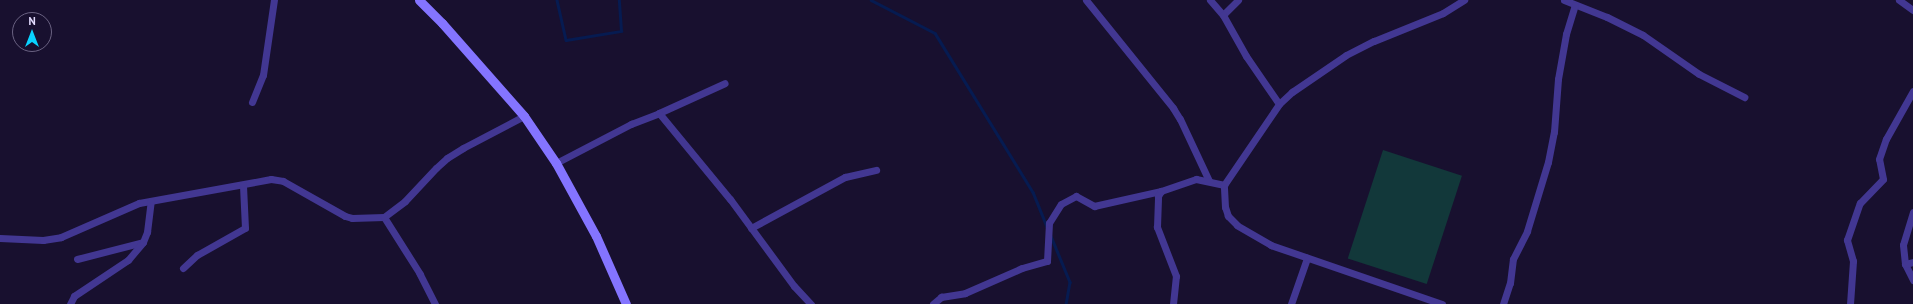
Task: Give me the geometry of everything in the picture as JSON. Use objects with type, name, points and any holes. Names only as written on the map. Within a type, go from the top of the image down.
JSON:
[{"type":"street","points":[[252,102],[263,75],[266,63],[274,0]]},
{"type":"street","points":[[419,0],[442,23],[524,116],[556,163],[596,236],[626,304]]},
{"type":"street","points":[[1086,0],[1173,108],[1180,119],[1209,181]]},
{"type":"street","points":[[1210,0],[1223,14],[1246,56],[1279,104]]},
{"type":"street","points":[[1223,14],[1238,0]]},
{"type":"street","points":[[1442,304],[1272,245],[1237,226],[1228,216],[1225,207],[1224,184],[1279,104],[1292,92],[1346,56],[1374,41],[1443,13],[1464,0]]},
{"type":"street","points":[[1564,0],[1607,17],[1643,35],[1699,74],[1744,97]]},
{"type":"street","points":[[1899,0],[1913,10]]},
{"type":"street","points":[[1503,304],[1510,283],[1513,259],[1527,231],[1548,162],[1554,132],[1558,79],[1565,38],[1575,5]]},
{"type":"street","points":[[556,163],[630,124],[659,113],[725,83]]},
{"type":"street","points":[[1850,304],[1853,261],[1848,240],[1860,203],[1883,179],[1879,160],[1886,139],[1913,91]]},
{"type":"street","points":[[659,113],[751,228],[794,286],[811,304]]},
{"type":"street","points":[[0,238],[43,240],[61,238],[139,204],[271,179],[283,181],[345,216],[352,218],[384,217],[405,201],[447,158],[524,116]]},
{"type":"street","points":[[751,228],[845,177],[876,170]]},
{"type":"street","points":[[933,304],[941,297],[965,293],[1022,268],[1047,261],[1049,223],[1061,204],[1076,196],[1094,206],[1161,191],[1196,179],[1224,184]]},
{"type":"street","points":[[183,268],[197,255],[245,228],[243,185]]},
{"type":"street","points":[[1161,191],[1157,199],[1156,222],[1174,270],[1173,304]]},
{"type":"street","points":[[70,304],[74,296],[128,260],[143,242],[147,232],[151,201]]},
{"type":"street","points":[[1913,212],[1903,245],[1905,264],[1913,280]]},
{"type":"street","points":[[384,217],[420,274],[435,304]]},
{"type":"street","points":[[77,259],[143,242]]},
{"type":"street","points":[[1291,304],[1307,258]]},
{"type":"street","points":[[1905,264],[1913,262]]},
{"type":"green space","points":[[1383,150],[1462,176],[1427,284],[1348,258]]},
{"type":"waterway","points":[[557,0],[566,40],[621,31],[619,0]]},
{"type":"waterway","points":[[871,0],[935,33],[1033,192],[1047,226]]},
{"type":"waterway","points":[[1051,236],[1070,282],[1066,304]]}]
